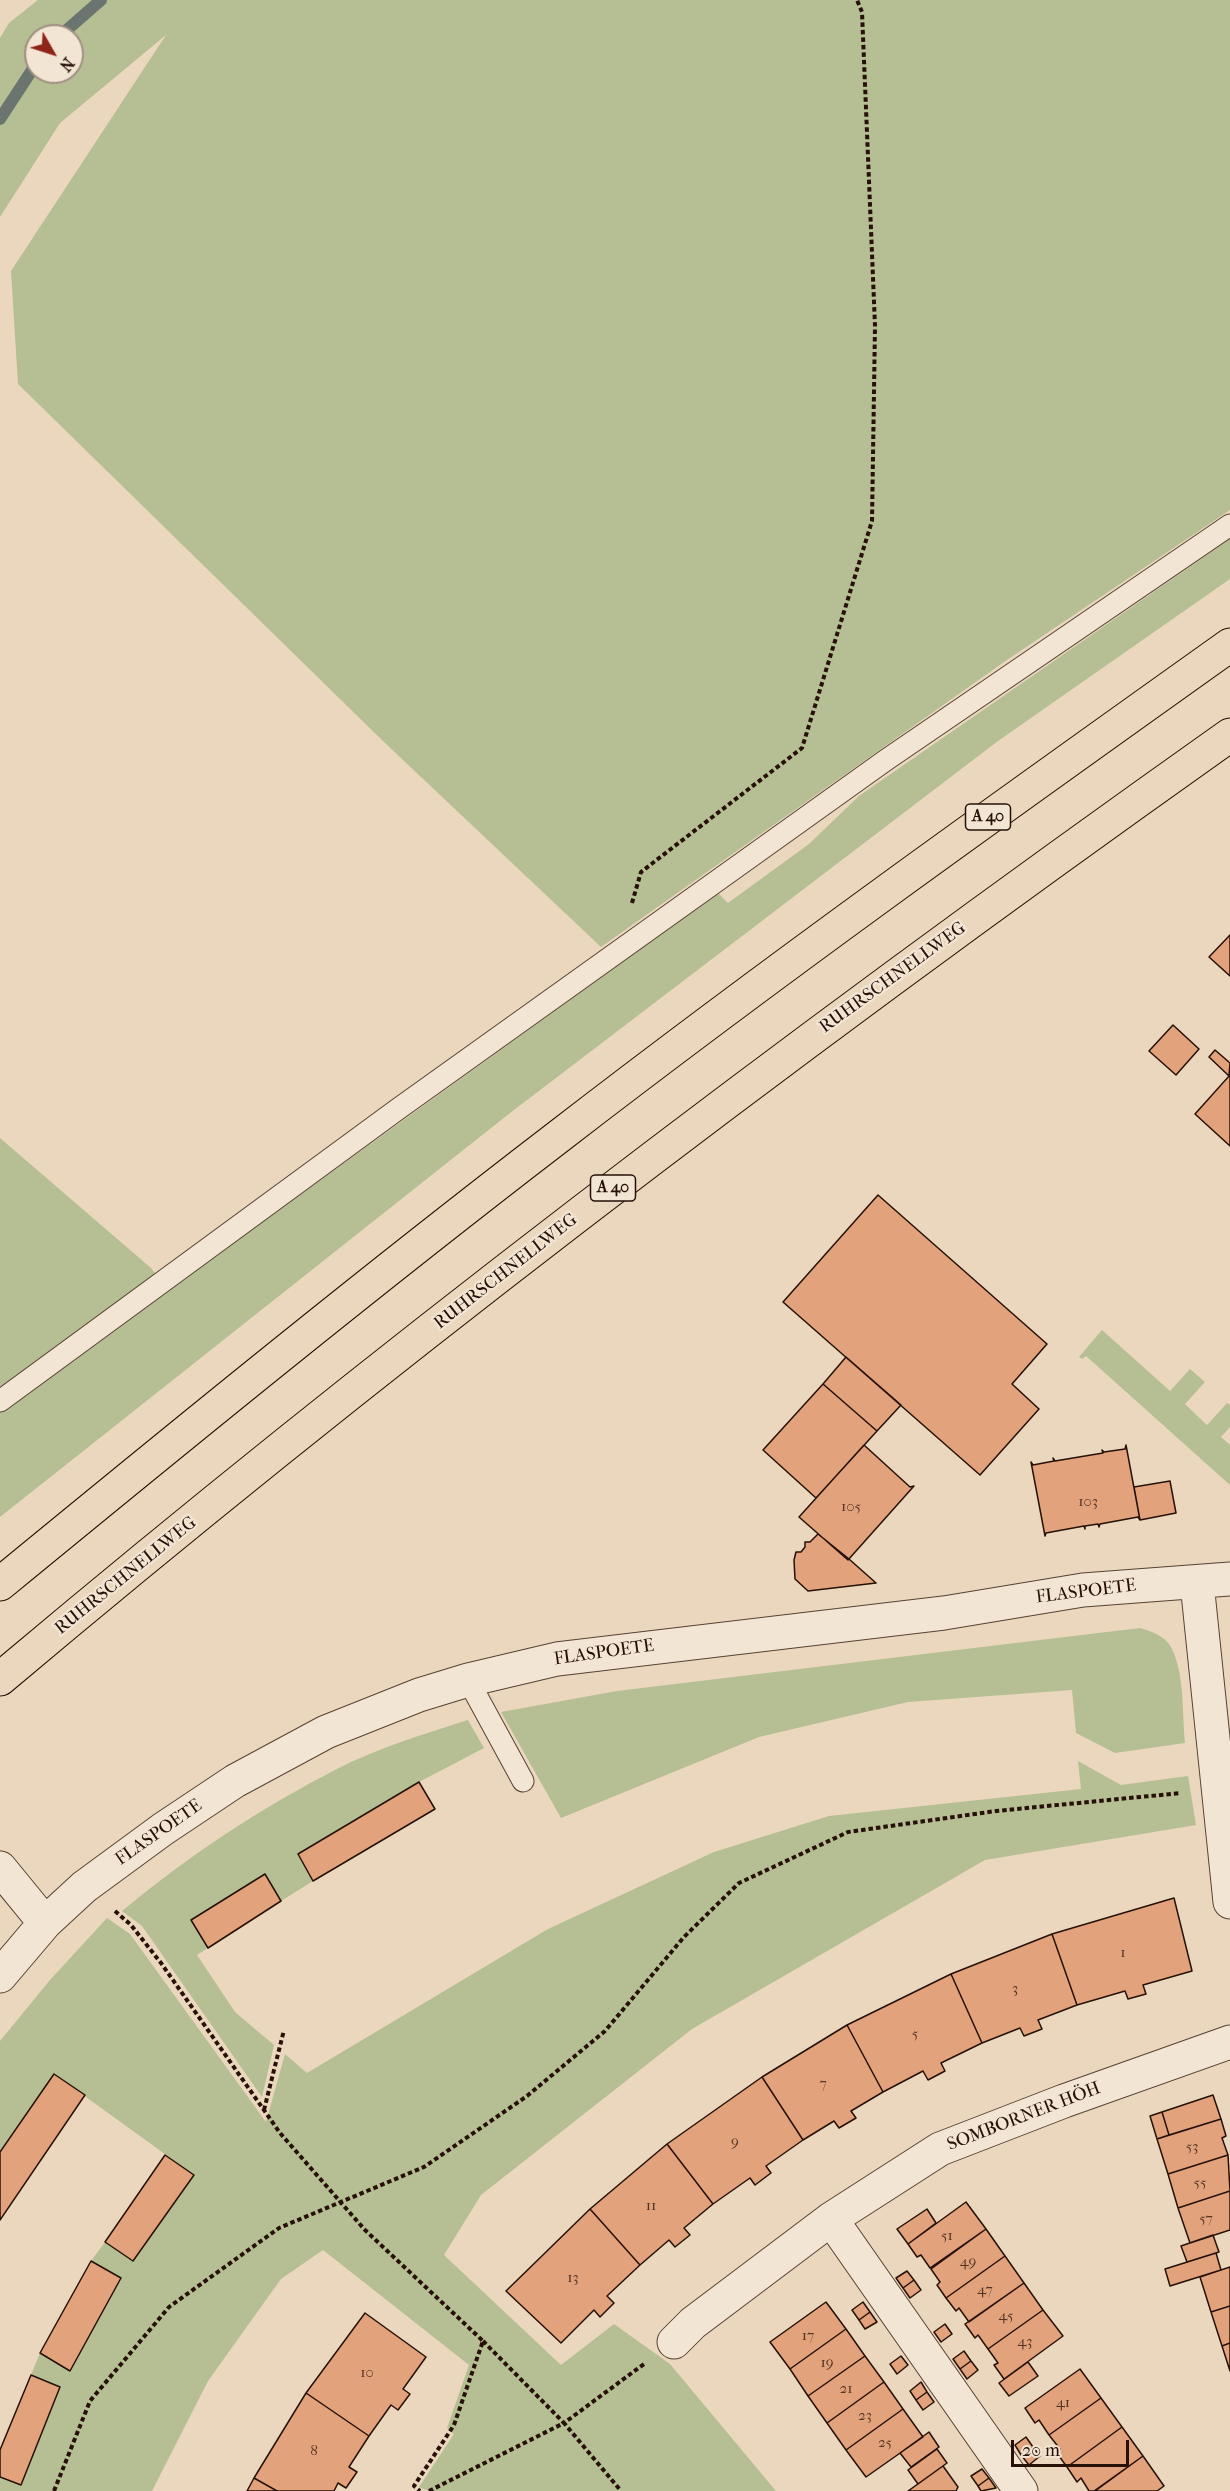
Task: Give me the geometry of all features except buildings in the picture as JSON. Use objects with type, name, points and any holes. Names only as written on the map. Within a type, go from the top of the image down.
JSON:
[{"type":"highway","name":"A 40","points":[[0,1584],[366,1286],[561,1134],[993,813],[1230,645]]},
{"type":"highway","name":"RUHRSCHNELLWEG","points":[[8,1673],[320,1418],[607,1193],[825,1028],[1230,735]]},
{"type":"street","name":"FLASPOETE","points":[[0,1976],[45,1923],[84,1887],[235,1780],[336,1728],[410,1698],[468,1680],[556,1659],[944,1613],[1083,1590],[1230,1579]]},
{"type":"street","points":[[1197,1583],[1230,1902]]},
{"type":"street","points":[[0,1868],[45,1923]]},
{"type":"street","name":"SOMBORNER HÖH","points":[[674,2342],[693,2323],[831,2219],[940,2149],[1064,2101],[1230,2042]]},
{"type":"street","points":[[831,2219],[1021,2491]]},
{"type":"lane","points":[[0,1401],[617,952],[886,760],[1230,525]]},
{"type":"lane","points":[[468,1680],[523,1781]]},
{"type":"path","points":[[617,952],[641,872],[802,748],[872,521],[875,326],[862,12],[857,0]]},
{"type":"path","points":[[54,2491],[90,2401],[169,2307],[279,2228],[424,2167],[527,2096],[605,2031],[684,1937],[739,1883],[849,1832],[996,1811],[1217,1790]]},
{"type":"path","points":[[112,1909],[131,1925],[161,1963],[280,2133],[364,2230],[483,2341],[564,2423],[621,2491]]},
{"type":"path","points":[[264,2110],[284,2030]]},
{"type":"path","points":[[420,2491],[414,2486],[454,2425],[483,2341]]},
{"type":"path","points":[[429,2491],[564,2423],[674,2342]]},
{"type":"green space","points":[[38,0],[1230,0],[1230,510],[1004,662],[601,947],[385,743],[18,384],[11,271],[166,35],[60,123],[0,217],[0,38],[9,23]]},
{"type":"green space","points":[[1230,539],[1230,579],[998,741],[510,1113],[0,1517],[0,1138],[151,1268],[168,1290],[718,893],[728,903],[809,844],[859,796]]},
{"type":"green space","points":[[1102,1330],[1170,1391],[1190,1369],[1205,1382],[1185,1404],[1207,1425],[1227,1403],[1230,1405],[1230,1427],[1221,1437],[1230,1445],[1230,1485],[1086,1356],[1082,1359],[1079,1357]]},
{"type":"green space","points":[[1140,1628],[1153,1632],[1171,1647],[1181,1682],[1185,1743],[1115,1753],[1076,1733],[1072,1690],[908,1702],[759,1737],[561,1818],[501,1712],[617,1691]]},
{"type":"green space","points":[[468,1720],[484,1748],[419,1782],[298,1854],[313,1881],[281,1901],[265,1874],[192,1920],[208,1948],[197,1955],[235,2012],[274,2045],[262,2097],[142,1926],[122,1911],[172,1871],[225,1834],[307,1785],[367,1755]]},
{"type":"green space","points":[[1078,1761],[1121,1785],[1188,1776],[1196,1825],[985,1860],[692,2029],[481,2195],[444,2255],[561,2365],[614,2324],[670,2364],[776,2491],[429,2491],[419,2487],[454,2434],[447,2428],[469,2365],[323,2250],[281,2279],[208,2381],[152,2491],[0,2491],[0,2477],[21,2485],[60,2387],[31,2375],[40,2353],[70,2370],[121,2278],[91,2261],[105,2242],[133,2261],[194,2175],[54,2074],[0,2152],[0,2041],[50,1980],[107,1918],[130,1934],[266,2122],[285,2054],[307,2073],[548,1929],[714,1852],[829,1816],[1081,1789]]},
{"type":"waterway","points":[[74,24],[101,0]]},
{"type":"waterway","points":[[0,119],[24,82]]}]
